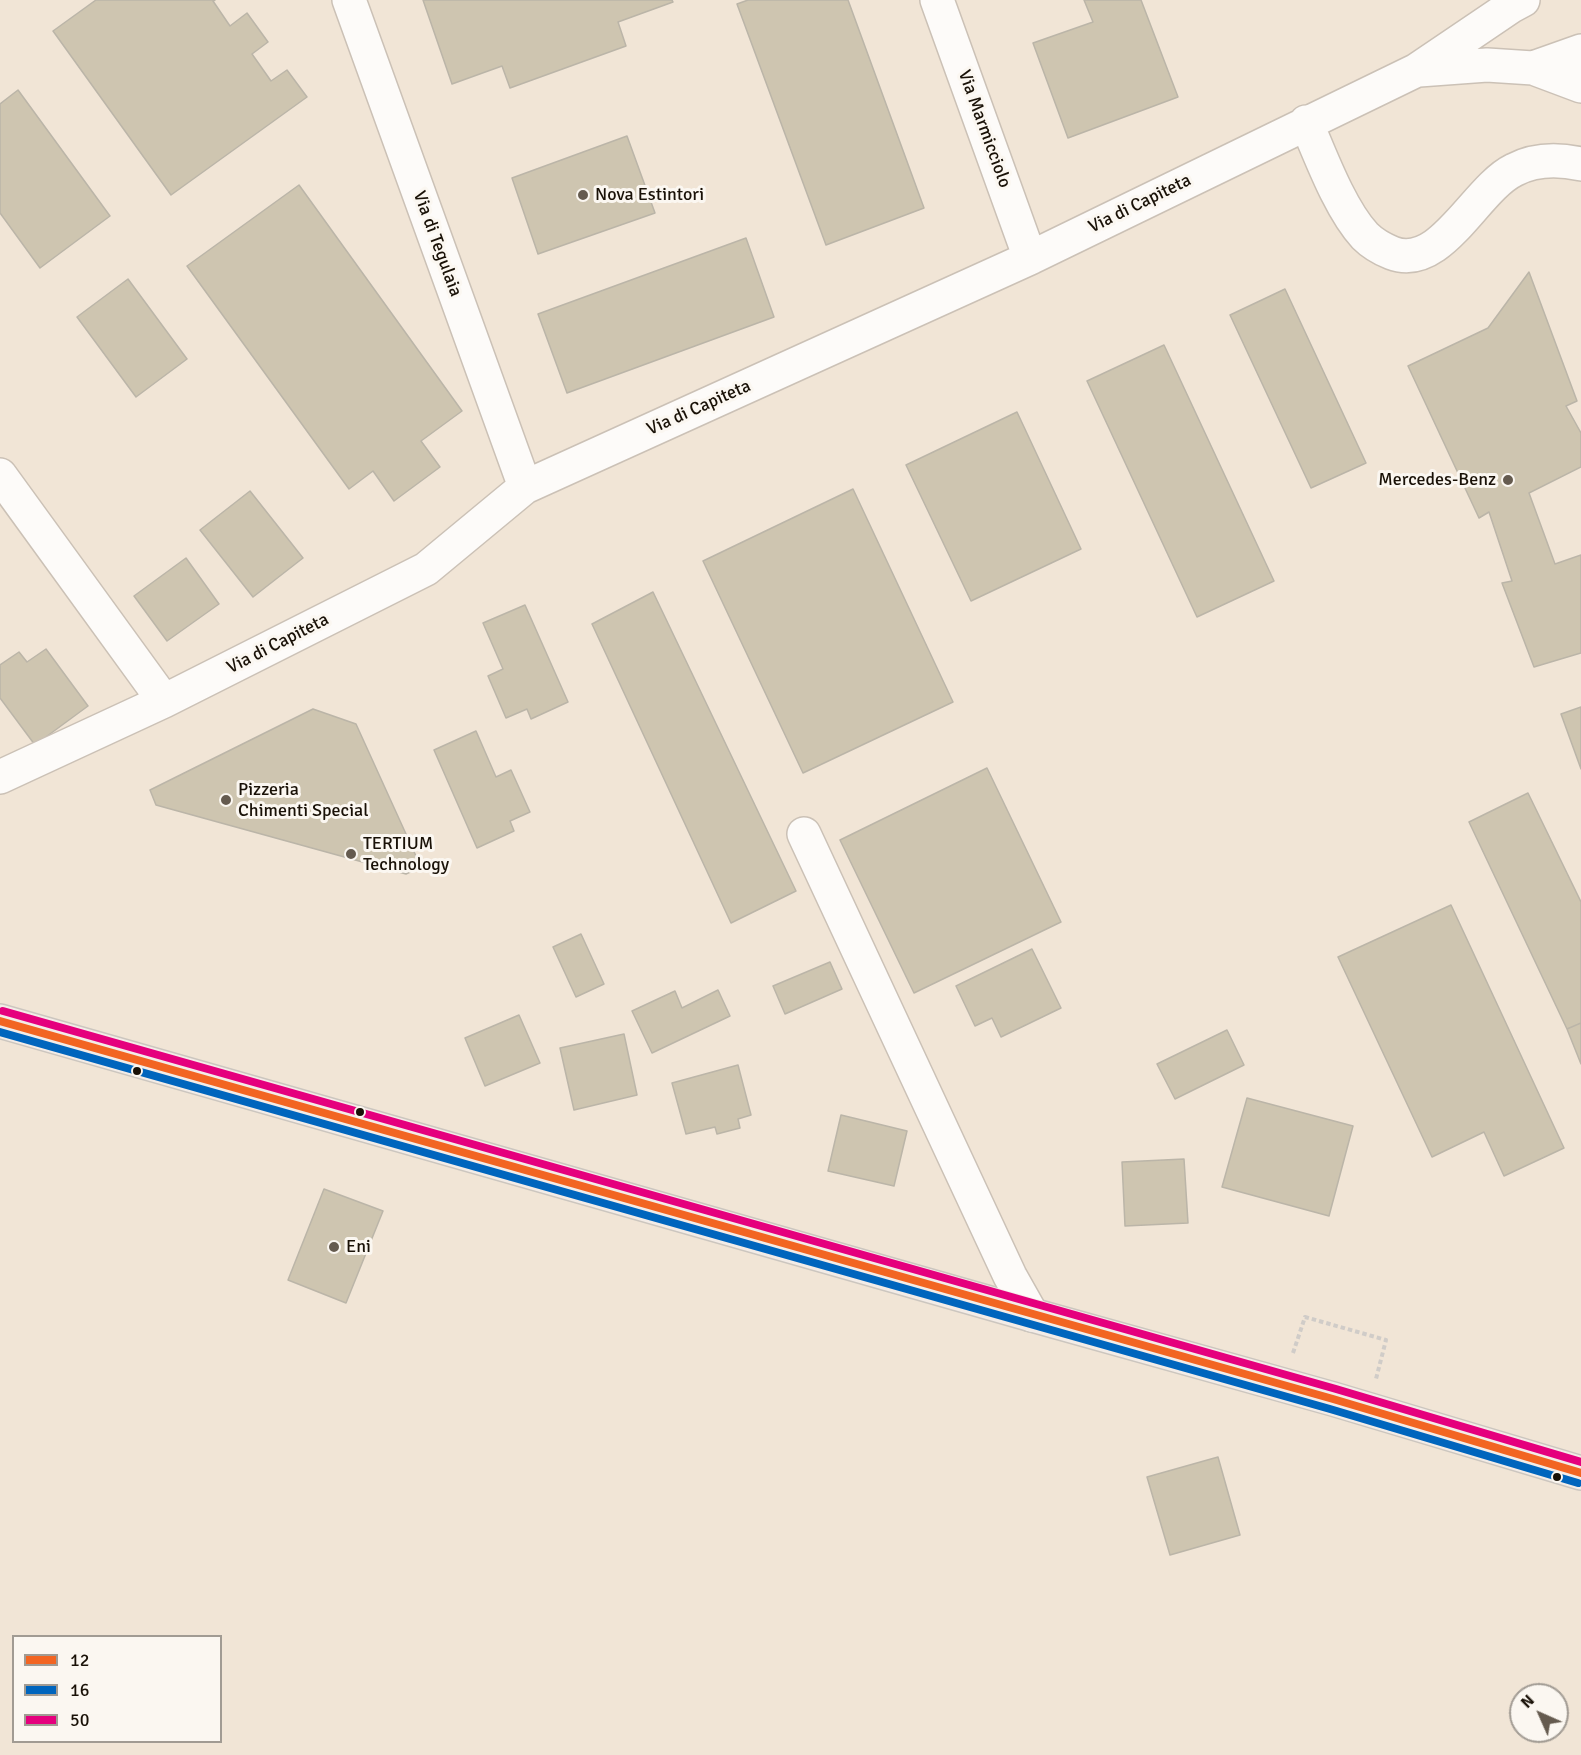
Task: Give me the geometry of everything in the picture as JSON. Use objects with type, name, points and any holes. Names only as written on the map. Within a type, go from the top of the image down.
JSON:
[{"type":"main road","points":[[0,1021],[1333,1399],[1581,1473]]},
{"type":"street","name":"Via di Tegulaia","points":[[349,0],[525,487]]},
{"type":"street","name":"Via Marmicciolo","points":[[937,0],[1030,258]]},
{"type":"street","name":"Via di Capiteta","points":[[0,777],[164,701],[426,569],[525,487],[1030,258],[1417,70],[1516,2]]},
{"type":"street","name":"Via di Capiteta","points":[[1533,68],[1581,51]]},
{"type":"street","name":"Via di Capiteta","points":[[1417,70],[1487,65],[1533,68],[1581,86]]},
{"type":"street","points":[[1306,123],[1340,200],[1365,236],[1382,249],[1400,256],[1422,254],[1440,243],[1486,190],[1513,170],[1541,160],[1581,164]]},
{"type":"street","points":[[0,475],[164,701]]},
{"type":"street","points":[[804,834],[1010,1276],[1032,1315]]},
{"type":"building","points":[[96,0],[215,0],[213,1],[230,26],[247,13],[268,42],[252,54],[271,81],[287,70],[307,97],[171,195],[53,31]]},
{"type":"building","points":[[423,0],[672,0],[673,2],[618,22],[626,46],[510,88],[502,66],[452,84]]},
{"type":"building","points":[[748,0],[848,0],[924,208],[826,245],[737,4]]},
{"type":"building","points":[[1084,0],[1141,0],[1178,97],[1068,138],[1033,43],[1093,22]]},
{"type":"building","points":[[18,90],[110,216],[40,268],[0,213],[0,104]]},
{"type":"building","name":"Nova Estintori","points":[[627,136],[655,213],[538,254],[512,178]]},
{"type":"building","points":[[299,185],[462,411],[421,441],[440,467],[394,501],[373,471],[349,489],[187,266]]},
{"type":"building","points":[[746,238],[774,317],[567,393],[538,314]]},
{"type":"building","name":"Mercedes-Benz","points":[[1529,272],[1577,401],[1566,406],[1581,433],[1581,467],[1529,493],[1555,564],[1581,555],[1581,653],[1534,667],[1502,583],[1512,581],[1489,512],[1479,518],[1408,366],[1488,328]]},
{"type":"building","points":[[128,279],[187,359],[136,397],[77,317]]},
{"type":"building","points":[[1285,289],[1366,463],[1311,488],[1230,315]]},
{"type":"building","points":[[1164,345],[1274,581],[1197,617],[1087,381]]},
{"type":"building","points":[[1017,412],[1081,549],[971,601],[906,465]]},
{"type":"building","points":[[853,489],[953,702],[803,773],[703,561]]},
{"type":"building","points":[[250,491],[303,558],[253,597],[200,530]]},
{"type":"building","points":[[186,558],[219,604],[167,641],[134,596]]},
{"type":"building","points":[[653,592],[796,891],[731,923],[592,624]]},
{"type":"building","points":[[525,605],[568,702],[531,719],[527,709],[506,718],[488,676],[503,669],[483,623]]},
{"type":"building","points":[[46,649],[88,706],[35,745],[0,698],[0,665],[19,652],[27,662]]},
{"type":"building","points":[[1581,707],[1581,769],[1561,714]]},
{"type":"building","points":[[313,709],[356,724],[421,867],[406,874],[156,805],[150,790]]},
{"type":"building","points":[[476,731],[496,777],[511,770],[530,812],[510,821],[514,831],[477,848],[434,750]]},
{"type":"building","points":[[987,768],[1061,922],[914,993],[840,840]]},
{"type":"building","points":[[1528,793],[1581,902],[1581,1023],[1567,1029],[1469,822]]},
{"type":"building","points":[[1451,905],[1564,1148],[1504,1176],[1484,1132],[1432,1157],[1338,957]]},
{"type":"building","points":[[581,934],[604,984],[576,997],[553,947]]},
{"type":"building","points":[[1032,949],[1061,1008],[1001,1037],[992,1018],[975,1026],[956,986]]},
{"type":"building","points":[[830,962],[842,989],[785,1014],[773,986]]},
{"type":"building","points":[[718,990],[730,1016],[652,1053],[632,1011],[675,991],[682,1008]]},
{"type":"building","points":[[519,1015],[540,1063],[485,1086],[465,1038]]},
{"type":"building","points":[[1581,1023],[1581,1064],[1567,1029]]},
{"type":"building","points":[[1227,1030],[1244,1065],[1175,1099],[1157,1064]]},
{"type":"building","points":[[624,1034],[637,1095],[574,1110],[560,1048]]},
{"type":"building","points":[[738,1065],[751,1115],[738,1119],[740,1128],[717,1134],[715,1127],[686,1134],[672,1083]]},
{"type":"building","points":[[1247,1098],[1353,1126],[1329,1216],[1222,1187]]},
{"type":"building","points":[[841,1115],[907,1131],[894,1186],[828,1171]]},
{"type":"building","points":[[1184,1159],[1188,1223],[1125,1226],[1122,1162]]},
{"type":"building","points":[[324,1189],[383,1211],[346,1303],[288,1280]]},
{"type":"building","points":[[1218,1457],[1240,1535],[1170,1555],[1147,1477]]},
{"type":"transit line","name":"50","points":[[3,1011],[1336,1389],[1581,1462]]},
{"type":"transit line","name":"12","points":[[0,1021],[1333,1399],[1581,1473]]},
{"type":"transit line","name":"16","points":[[0,1032],[1330,1409],[1578,1483]]},
{"type":"place","name":"Nova Estintori","points":[[583,195]]},
{"type":"place","name":"Mercedes-Benz","points":[[1508,480]]},
{"type":"place","name":"Pizzeria Chimenti Special","points":[[226,800]]},
{"type":"place","name":"TERTIUM Technology","points":[[351,854]]},
{"type":"place","name":"Eni","points":[[334,1247]]}]
